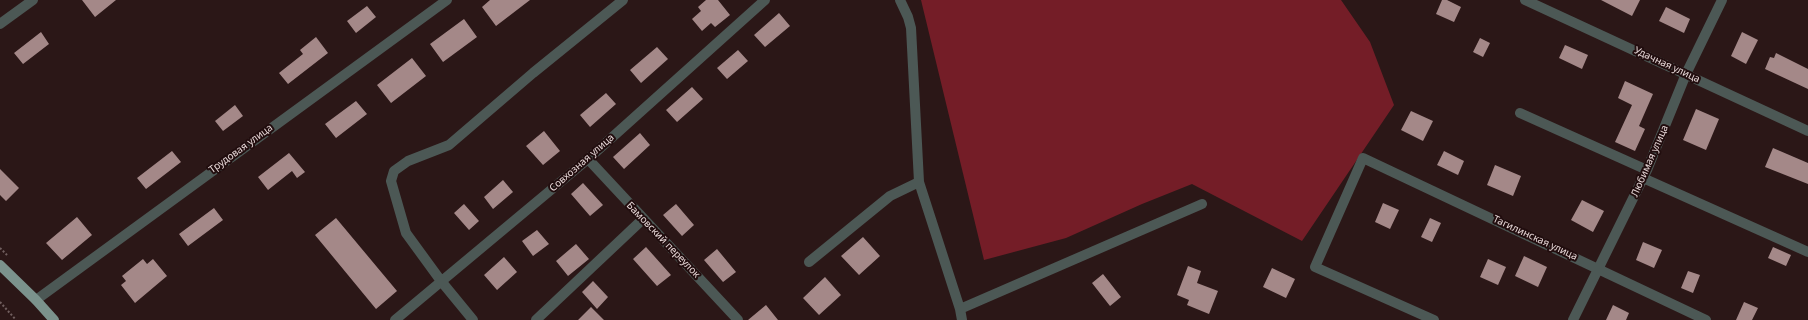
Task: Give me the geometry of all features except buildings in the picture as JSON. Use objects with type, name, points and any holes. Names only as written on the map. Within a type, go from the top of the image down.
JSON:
[{"type":"main road","points":[[0,265],[54,320]]},
{"type":"street","points":[[0,22],[33,0]]},
{"type":"street","name":"Трудовая улица","points":[[36,300],[447,0]]},
{"type":"street","points":[[473,320],[441,281],[406,234],[391,181],[394,171],[408,161],[449,145],[533,73],[623,0]]},
{"type":"street","name":"Совхозная улица","points":[[395,320],[588,159],[765,0]]},
{"type":"street","points":[[900,0],[908,17],[911,28],[919,182],[960,309],[962,320]]},
{"type":"street","name":"Удачная улица","points":[[1526,0],[1808,131]]},
{"type":"street","name":"Любимая улица","points":[[1573,320],[1645,174],[1686,74],[1722,0]]},
{"type":"street","points":[[1520,113],[1808,252]]},
{"type":"street","name":"Тагилинская улица","points":[[1434,320],[1315,267],[1363,158],[1599,268],[1706,320]]},
{"type":"street","name":"Бамовский переулок","points":[[588,159],[738,320]]},
{"type":"street","points":[[809,262],[890,196],[919,182]]},
{"type":"street","points":[[960,309],[1202,204]]},
{"type":"street","points":[[536,320],[643,219]]},
{"type":"path","points":[[0,302],[16,320]]},
{"type":"shaded area","points":[[921,0],[1341,0],[1370,42],[1394,105],[1302,241],[1192,184],[1142,204],[1066,238],[984,260]]}]
